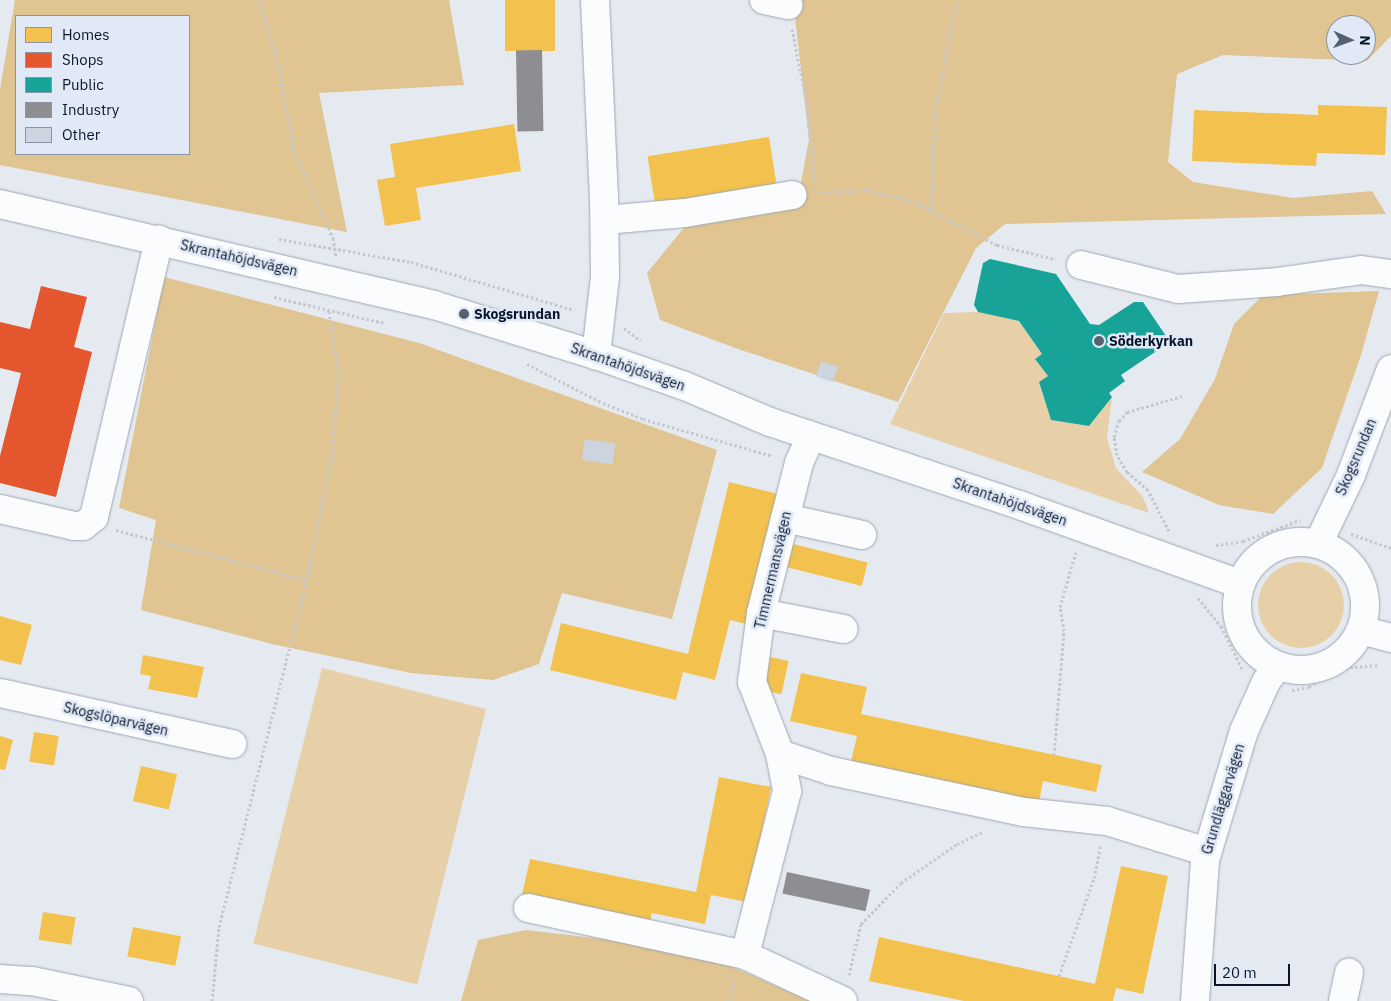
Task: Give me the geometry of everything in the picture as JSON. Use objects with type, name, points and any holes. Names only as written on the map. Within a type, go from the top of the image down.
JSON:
[{"type":"street","points":[[595,0],[605,277],[596,355]]},
{"type":"street","points":[[604,220],[685,213],[804,193]]},
{"type":"street","name":"Skrantahöjdsvägen","points":[[0,204],[434,305],[596,355],[812,436],[1022,506],[1240,584]]},
{"type":"street","points":[[0,508],[74,526],[89,523],[100,500],[159,240]]},
{"type":"street","points":[[1081,265],[1178,289],[1277,282],[1361,270],[1391,274]]},
{"type":"street","name":"Skogsrundan","points":[[1318,544],[1351,475],[1391,369]]},
{"type":"street","name":"Timmermansvägen","points":[[745,955],[787,791],[780,754],[752,682],[761,613],[799,463],[812,436]]},
{"type":"street","points":[[785,518],[862,535]]},
{"type":"street","points":[[1294,542],[1318,544],[1342,556],[1358,578],[1365,604],[1360,630],[1344,654],[1326,665],[1305,670],[1271,674],[1242,632],[1237,609],[1240,584],[1247,570],[1271,549],[1294,542]]},
{"type":"street","points":[[761,613],[843,629]]},
{"type":"street","points":[[1360,630],[1391,638]]},
{"type":"street","name":"Grundläggarvägen","points":[[1195,1001],[1198,919],[1207,852],[1244,731],[1271,674]]},
{"type":"street","name":"Skogslöparvägen","points":[[0,693],[232,744]]},
{"type":"street","points":[[780,754],[831,771],[1024,812],[1107,822],[1207,852]]},
{"type":"street","points":[[528,908],[745,955],[843,1001]]},
{"type":"street","points":[[1343,1001],[1349,972]]},
{"type":"street","points":[[0,978],[32,981],[129,1001]]},
{"type":"path","points":[[212,1001],[219,927],[306,580],[325,496],[339,406],[338,360],[329,313],[336,256],[333,238],[294,150],[278,64],[259,0]]},
{"type":"path","points":[[931,210],[935,113],[957,0]]},
{"type":"path","points":[[776,2],[806,100],[804,193],[866,190],[915,202],[997,244],[1081,265]]},
{"type":"path","points":[[329,313],[395,325]]},
{"type":"path","points":[[518,361],[643,419],[799,463]]},
{"type":"path","points":[[1170,534],[1148,490],[1127,472],[1117,455],[1114,437],[1119,421],[1127,412],[1182,396]]},
{"type":"path","points":[[89,523],[306,580]]},
{"type":"path","points":[[1068,548],[1086,555]]},
{"type":"path","points":[[1054,755],[1064,631],[1060,607],[1077,552]]},
{"type":"path","points":[[1191,594],[1208,608],[1221,626],[1243,671],[1271,674],[1300,690],[1350,667],[1387,665]]},
{"type":"path","points":[[843,1001],[862,924],[894,890],[957,844],[1024,812]]},
{"type":"path","points":[[1059,976],[1094,878],[1107,822]]},
{"type":"shaded area","points":[[15,0],[449,0],[464,85],[319,93],[347,232],[0,165],[0,89]]},
{"type":"shaded area","points":[[793,0],[1391,0],[1391,36],[1376,52],[1376,15],[1326,15],[1326,59],[1223,55],[1177,74],[1168,162],[1193,182],[1293,198],[1372,191],[1386,214],[1005,224],[976,248],[898,402],[738,349],[660,320],[647,273],[691,219],[800,188],[809,139]]},
{"type":"shaded area","points":[[164,277],[419,343],[717,450],[672,619],[562,593],[539,664],[493,680],[411,673],[272,644],[141,610],[156,520],[119,508]]},
{"type":"shaded area","points":[[1379,291],[1361,355],[1322,468],[1273,514],[1219,505],[1142,472],[1180,439],[1215,379],[1234,324],[1263,295]]},
{"type":"shaded area","points":[[978,312],[1019,321],[1042,354],[1036,359],[1048,376],[1039,383],[1051,420],[1089,426],[1112,397],[1107,438],[1116,468],[1143,497],[1149,513],[890,424],[944,313]]},
{"type":"shaded area","points":[[1301,562],[1318,565],[1332,574],[1341,588],[1344,605],[1341,622],[1332,636],[1318,645],[1301,648],[1284,645],[1270,636],[1261,622],[1258,605],[1261,588],[1270,574],[1284,565]]},
{"type":"shaded area","points":[[322,668],[486,709],[417,984],[253,944]]},
{"type":"shaded area","points":[[526,930],[694,950],[810,1001],[461,1001],[478,940]]},
{"type":"building: Homes","points":[[505,0],[555,0],[555,51],[505,51]]},
{"type":"building: Homes","points":[[1318,105],[1387,107],[1385,155],[1317,153],[1316,166],[1192,161],[1194,110],[1318,115]]},
{"type":"building: Homes","points":[[514,124],[521,171],[416,188],[421,220],[385,226],[377,180],[395,177],[390,144]]},
{"type":"building: Homes","points":[[769,137],[777,186],[655,206],[648,156]]},
{"type":"building: Homes","points":[[729,482],[778,494],[746,624],[730,620],[715,680],[683,672],[676,700],[550,670],[561,623],[688,654]]},
{"type":"building: Homes","points":[[789,543],[868,563],[862,586],[783,566]]},
{"type":"building: Homes","points":[[0,616],[32,625],[21,665],[0,660]]},
{"type":"building: Homes","points":[[143,655],[204,667],[197,698],[148,689],[151,676],[140,674]]},
{"type":"building: Homes","points":[[770,657],[789,661],[782,694],[763,690]]},
{"type":"building: Homes","points":[[801,673],[867,687],[861,714],[1102,765],[1096,792],[1043,781],[1039,802],[851,762],[857,736],[790,721]]},
{"type":"building: Homes","points":[[34,732],[59,736],[54,766],[29,762]]},
{"type":"building: Homes","points":[[0,736],[13,740],[5,770],[0,769]]},
{"type":"building: Homes","points":[[141,766],[177,774],[169,809],[133,801]]},
{"type":"building: Homes","points":[[719,777],[771,787],[747,902],[711,895],[705,924],[652,913],[649,926],[521,900],[530,859],[696,892]]},
{"type":"building: Homes","points":[[1121,866],[1168,876],[1143,994],[1116,988],[1113,1001],[964,1001],[869,981],[879,937],[1095,984]]},
{"type":"building: Homes","points":[[43,912],[76,917],[71,945],[39,940]]},
{"type":"building: Homes","points":[[133,927],[181,936],[175,966],[127,956]]},
{"type":"building: Shops","points":[[41,286],[87,297],[74,347],[92,352],[56,497],[0,483],[0,456],[21,373],[0,368],[0,322],[30,329]]},
{"type":"building: Public","name":"Söderkyrkan","points":[[990,259],[1056,274],[1090,324],[1099,325],[1134,302],[1143,302],[1166,336],[1164,346],[1121,375],[1125,381],[1109,393],[1112,397],[1089,426],[1051,420],[1039,382],[1048,376],[1035,359],[1042,354],[1019,321],[978,312],[974,305],[983,263]]},
{"type":"building: Industry","points":[[516,50],[542,50],[543,131],[517,131]]},
{"type":"building: Industry","points":[[787,872],[870,890],[866,911],[782,894]]},
{"type":"building: Other","points":[[821,361],[838,367],[833,382],[816,376]]},
{"type":"building: Other","points":[[585,439],[616,444],[612,465],[582,460]]},
{"type":"place","name":"Skogsrundan","points":[[464,314]]},
{"type":"place","name":"Söderkyrkan","points":[[1099,341]]}]
